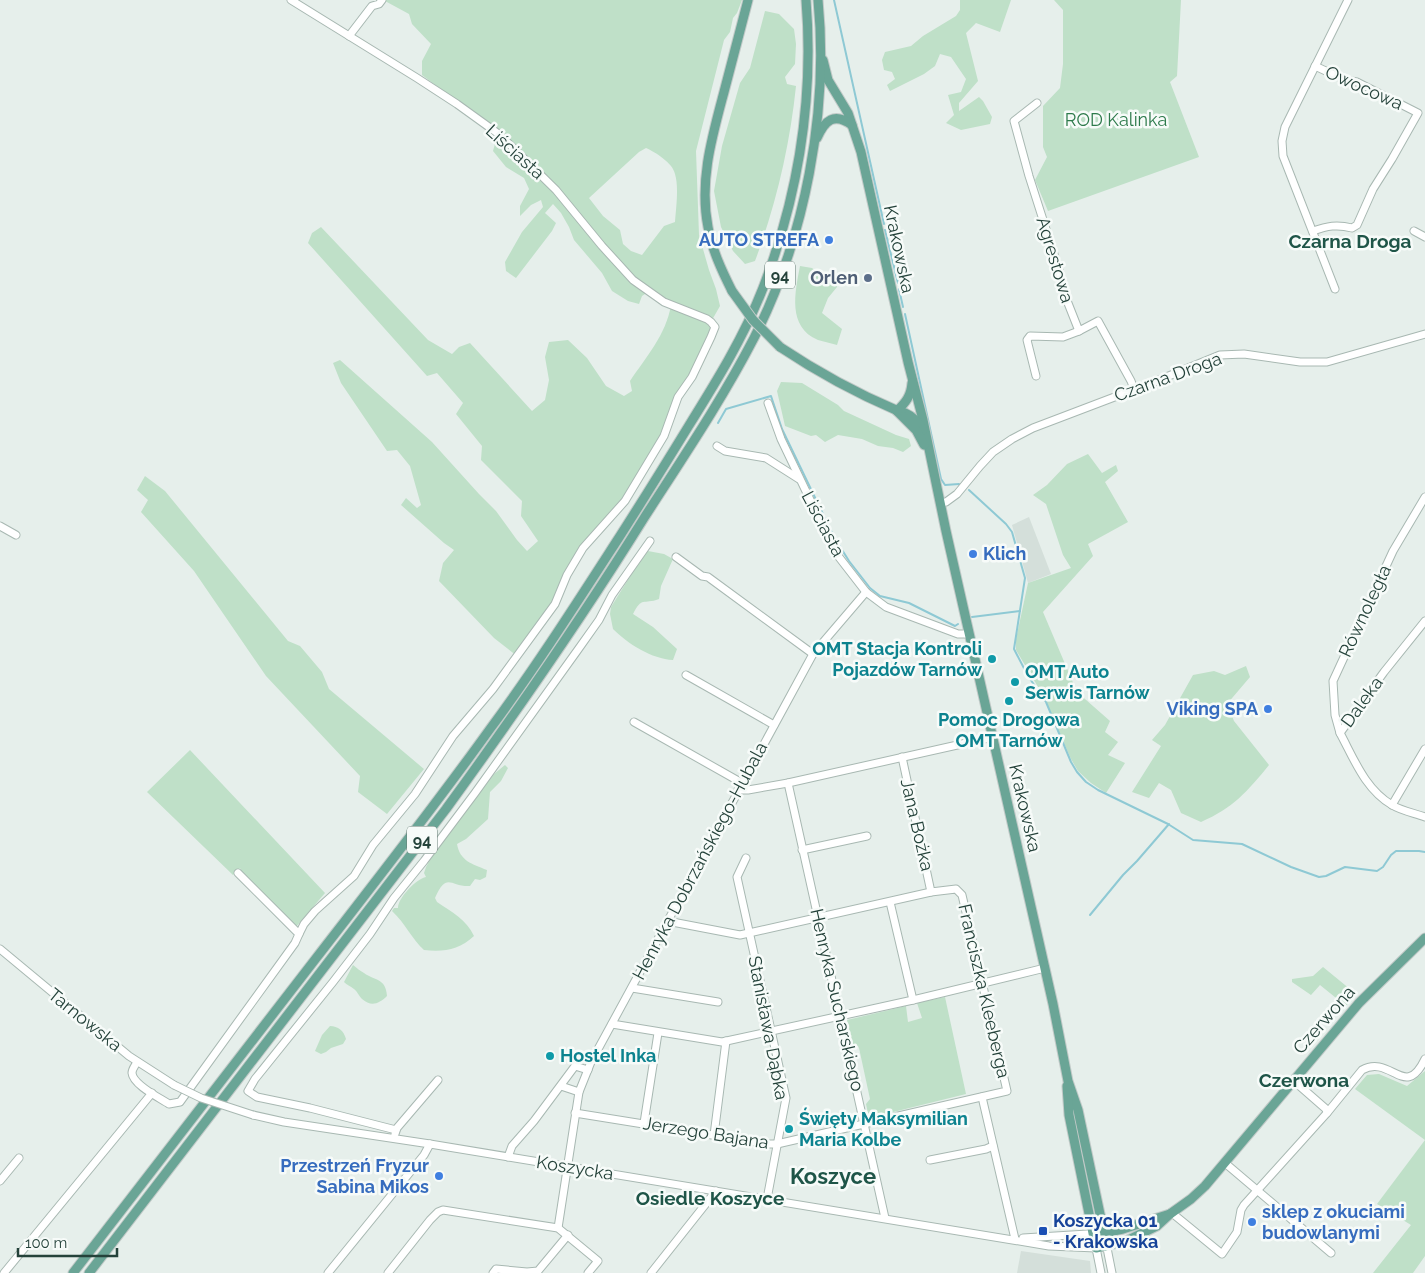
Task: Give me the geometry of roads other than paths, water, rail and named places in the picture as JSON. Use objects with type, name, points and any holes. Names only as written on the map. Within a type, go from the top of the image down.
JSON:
[{"type":"main road","points":[[748,0],[709,148],[705,182],[706,213],[711,242],[720,267],[732,291],[753,320],[780,346],[820,371],[913,417],[925,433]]},
{"type":"main road","points":[[802,0],[808,59]]},
{"type":"main road","name":"94","points":[[72,1273],[380,876],[492,727],[582,596],[714,385],[747,326],[761,293],[785,223],[799,159],[804,121],[808,59],[806,0]]},
{"type":"main road","name":"94","points":[[89,1273],[446,809],[502,733],[591,602],[712,411],[754,337],[777,284],[796,228],[812,155],[819,85],[818,0]]},
{"type":"main road","name":"Krakowska","points":[[820,44],[828,80],[848,113],[861,152],[912,380],[923,420],[929,455],[1045,968],[1068,1081],[1078,1110],[1104,1233]]},
{"type":"main road","points":[[812,155],[816,139],[822,126],[827,121],[838,118],[852,125]]},
{"type":"main road","points":[[897,410],[912,392],[912,380]]},
{"type":"main road","points":[[897,410],[905,409],[910,405],[915,398],[916,390]]},
{"type":"main road","name":"Krakowska","points":[[897,410],[916,430],[929,455]]},
{"type":"main road","name":"Czerwona","points":[[1106,1246],[1126,1241],[1157,1226],[1191,1200],[1225,1163],[1359,1003],[1425,938]]},
{"type":"main road","name":"Krakowska","points":[[1068,1081],[1069,1115],[1096,1248]]},
{"type":"main road","name":"Czerwona","points":[[1104,1233],[1171,1214]]},
{"type":"main road","points":[[1096,1248],[1106,1246]]},
{"type":"street","name":"Liściasta","points":[[291,0],[449,98],[500,135],[556,190],[633,280],[664,302],[707,319],[715,327],[712,338],[702,354],[692,377],[678,397],[664,436],[625,501],[582,548],[566,575],[555,604],[493,689],[452,736],[415,794],[373,845],[354,876],[315,911],[304,924],[299,934]]},
{"type":"street","points":[[349,36],[372,6],[379,4],[382,0]]},
{"type":"street","points":[[1335,289],[1283,156],[1282,140],[1285,127],[1348,0]]},
{"type":"street","name":"Owocowa","points":[[1313,231],[1332,225],[1352,228],[1357,224],[1373,189],[1418,113],[1364,85],[1344,80],[1315,66]]},
{"type":"street","name":"Agrestowa","points":[[1037,103],[1014,121],[1029,176],[1060,273],[1062,288],[1079,330]]},
{"type":"street","points":[[1414,231],[1425,237]]},
{"type":"street","points":[[1036,376],[1028,349],[1027,340],[1030,336],[1063,337],[1098,320],[1134,389]]},
{"type":"street","name":"Czarna Droga","points":[[940,503],[946,502],[957,494],[993,452],[1012,439],[1033,428],[1220,355],[1244,354],[1300,362],[1327,362],[1425,334]]},
{"type":"street","name":"Liściasta","points":[[768,403],[781,439],[835,552],[866,592],[886,607],[958,634],[969,634]]},
{"type":"street","points":[[717,446],[725,450],[766,458],[800,479]]},
{"type":"street","name":"Równoległa","points":[[1340,733],[1335,715],[1333,681],[1393,551],[1425,497]]},
{"type":"street","points":[[0,526],[16,536]]},
{"type":"street","points":[[396,1130],[310,1108],[257,1097],[248,1091],[255,1079],[338,976],[394,898],[475,793],[599,620],[612,595],[650,541]]},
{"type":"street","points":[[676,557],[702,576],[708,577],[813,654]]},
{"type":"street","name":"Henryka Dobrzańskiego-Hubala","points":[[558,1228],[575,1113],[579,1092],[588,1070],[813,654],[866,592]]},
{"type":"street","name":"Daleka","points":[[1425,621],[1384,672],[1340,733],[1366,782],[1375,792],[1392,805],[1425,817]]},
{"type":"street","points":[[686,675],[774,725]]},
{"type":"street","points":[[634,722],[748,790],[788,783],[992,736]]},
{"type":"street","points":[[1392,805],[1425,749]]},
{"type":"street","name":"Jana Bożka","points":[[902,757],[932,892]]},
{"type":"street","name":"Henryka Sucharskiego","points":[[788,783],[885,1218]]},
{"type":"street","points":[[802,850],[867,836]]},
{"type":"street","name":"Stanisława Dąbka","points":[[746,858],[737,877],[748,934],[786,1098],[767,1199]]},
{"type":"street","points":[[137,1062],[132,1075],[135,1081],[169,1104],[180,1102],[292,950],[299,934],[238,873]]},
{"type":"street","name":"Franciszka Kleeberga","points":[[667,921],[740,935],[932,892],[956,889],[960,892],[1007,1091],[865,1123]]},
{"type":"street","points":[[890,902],[913,1000]]},
{"type":"street","name":"Tarnowska","points":[[0,949],[137,1062],[174,1085],[208,1100],[253,1115]]},
{"type":"street","points":[[612,1024],[722,1042],[983,984],[1045,968]]},
{"type":"street","points":[[632,988],[718,1002]]},
{"type":"street","points":[[644,1123],[658,1033]]},
{"type":"street","points":[[714,1135],[726,1041]]},
{"type":"street","points":[[1171,1214],[1222,1254],[1237,1232],[1241,1210],[1362,1070],[1370,1066],[1380,1066],[1404,1078],[1414,1076],[1425,1059]]},
{"type":"street","points":[[508,1157],[512,1146],[575,1066],[588,1070]]},
{"type":"street","points":[[394,1138],[396,1130],[438,1080]]},
{"type":"street","points":[[1294,1081],[1326,1109],[1326,1113]]},
{"type":"street","points":[[561,1086],[579,1092]]},
{"type":"street","points":[[4,1273],[152,1093]]},
{"type":"street","points":[[982,1097],[1015,1239]]},
{"type":"street","name":"Jerzego Bajana","points":[[575,1113],[768,1144],[777,1144],[865,1123]]},
{"type":"street","name":"Koszycka","points":[[253,1115],[284,1122],[394,1138],[1015,1239],[1048,1246],[1096,1248]]},
{"type":"street","points":[[328,1273],[424,1155],[430,1144]]},
{"type":"street","points":[[930,1160],[993,1146]]},
{"type":"street","points":[[0,1181],[19,1158]]},
{"type":"street","points":[[1225,1163],[1331,1253]]},
{"type":"street","points":[[650,1273],[716,1191]]},
{"type":"street","points":[[388,1273],[430,1220],[443,1210],[558,1228],[598,1261],[588,1273]]},
{"type":"street","points":[[1093,1234],[1104,1233]]},
{"type":"street","name":"Krakowska","points":[[1104,1233],[1112,1273]]},
{"type":"street","name":"Koszycka","points":[[1015,1239],[1093,1234]]},
{"type":"street","points":[[493,1273],[496,1269],[527,1272],[538,1271],[568,1235]]},
{"type":"street","name":"Krakowska","points":[[1096,1248],[1101,1273]]},
{"type":"waterway","points":[[834,0],[884,224]]},
{"type":"waterway","points":[[885,230],[898,283]]},
{"type":"waterway","points":[[899,289],[903,307]]},
{"type":"waterway","points":[[905,314],[941,479],[945,485],[959,484]]},
{"type":"waterway","points":[[718,423],[726,409],[771,396],[782,429],[834,537],[849,561],[870,588],[880,596],[909,603],[955,626],[958,624]]},
{"type":"waterway","points":[[969,490],[1006,524],[1012,532],[1025,578],[1014,649],[1028,676],[1046,702],[1071,762],[1086,782],[1098,790],[1168,824],[1193,840],[1242,844],[1291,867],[1319,877],[1326,876],[1345,867],[1377,871],[1383,867],[1396,851],[1425,852]]},
{"type":"waterway","points":[[972,617],[1020,611]]},
{"type":"waterway","points":[[1090,915],[1169,824]]},
{"type":"place","name":"AUTO STREFA","points":[[829,240]]},
{"type":"place","name":"Orlen","points":[[868,278]]},
{"type":"place","name":"Klich","points":[[973,554]]},
{"type":"place","name":"OMT Stacja Kontroli Pojazdów Tarnów","points":[[992,659]]},
{"type":"place","name":"OMT Auto Serwis Tarnów","points":[[1015,682]]},
{"type":"place","name":"Pomoc Drogowa OMT Tarnów","points":[[1009,701]]},
{"type":"place","name":"Viking SPA","points":[[1268,709]]},
{"type":"place","name":"Hostel Inka","points":[[550,1056]]},
{"type":"place","name":"Święty Maksymilian Maria Kolbe","points":[[789,1129]]},
{"type":"place","name":"Przestrzeń Fryzur Sabina Mikos","points":[[439,1176]]},
{"type":"place","name":"sklep z okuciami budowlanymi","points":[[1252,1222]]},
{"type":"place","name":"Koszycka 01 - Krakowska","points":[[1043,1231]]},
{"type":"district","name":"Czarna Droga","points":[[1350,241]]},
{"type":"district","name":"Czerwona","points":[[1304,1080]]},
{"type":"district","name":"Koszyce","points":[[833,1176]]},
{"type":"district","name":"Osiedle Koszyce","points":[[710,1198]]},
{"type":"park label","name":"ROD Kalinka","points":[[1116,120]]}]
